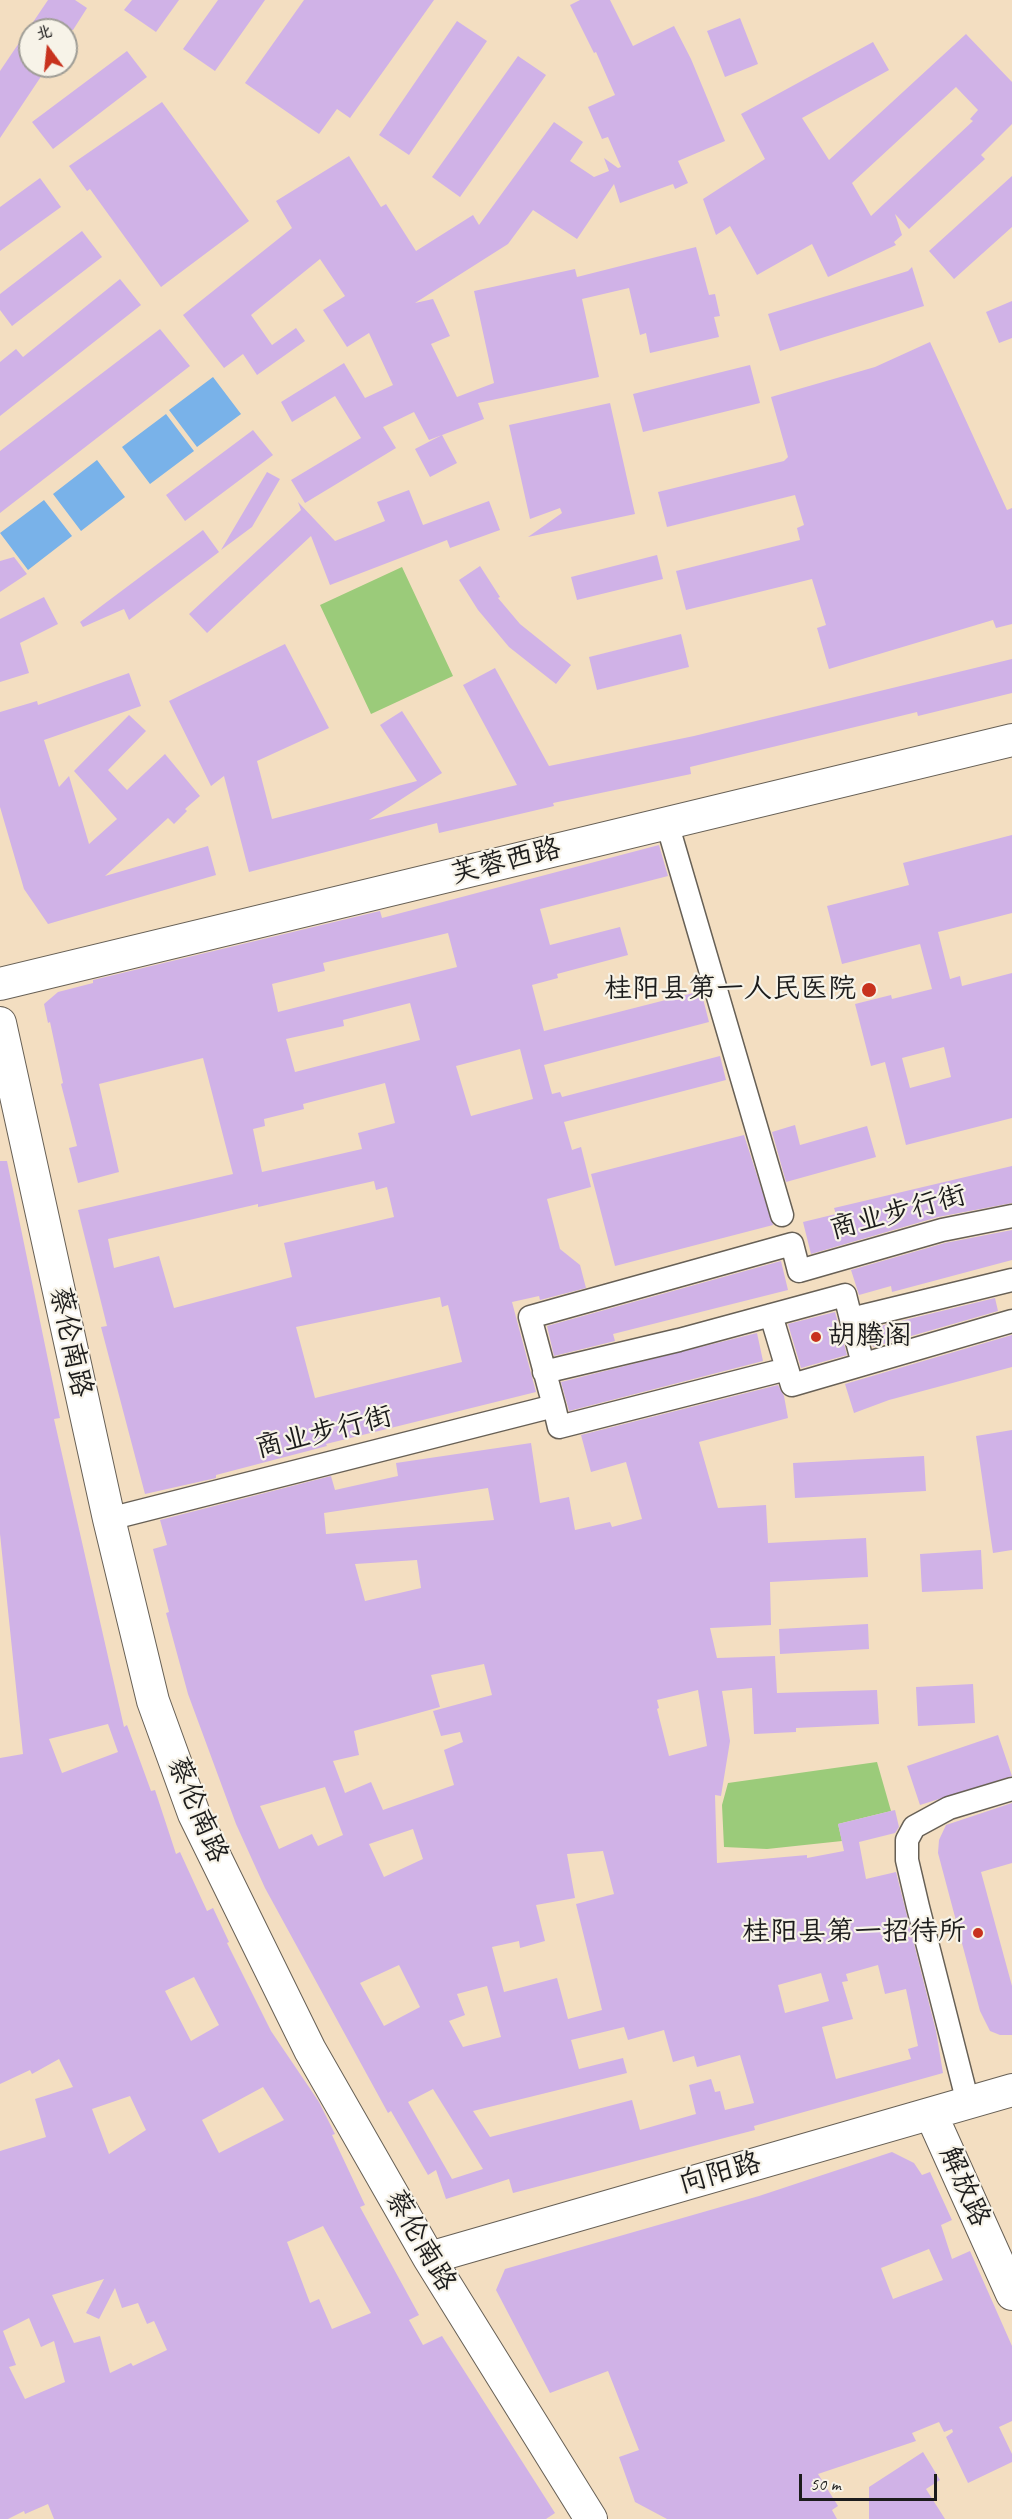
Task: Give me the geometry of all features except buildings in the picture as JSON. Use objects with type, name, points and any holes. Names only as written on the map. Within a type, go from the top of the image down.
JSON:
[{"type":"main road","name":"芙蓉西路","points":[[0,984],[1012,740]]},
{"type":"main road","name":"蔡伦南路","points":[[0,1023],[108,1519],[153,1701],[194,1814],[310,2050],[429,2258],[591,2519]]},
{"type":"main road","name":"向阳路","points":[[429,2258],[1012,2090]]},
{"type":"main road","name":"解放路","points":[[931,2114],[1012,2294]]},
{"type":"street","points":[[667,823],[782,1215]]},
{"type":"street","name":"商业步行街","points":[[799,1271],[942,1230],[1012,1216]]},
{"type":"street","name":"商业步行街","points":[[787,1369],[559,1427],[530,1317],[792,1244],[809,1304]]},
{"type":"street","points":[[851,1319],[1012,1280]]},
{"type":"street","points":[[544,1372],[845,1295],[863,1364]]},
{"type":"street","points":[[771,1315],[792,1385],[1012,1322]]},
{"type":"street","name":"商业步行街","points":[[108,1519],[554,1406]]},
{"type":"street","points":[[968,2103],[907,1860],[907,1840],[914,1827],[949,1808],[1012,1789]]},
{"type":"green space","points":[[402,567],[453,676],[371,714],[320,605]]},
{"type":"green space","points":[[877,1762],[891,1811],[838,1824],[842,1841],[767,1849],[724,1847],[722,1805],[728,1783]]},
{"type":"water","points":[[213,377],[241,414],[197,447],[169,410]]},
{"type":"water","points":[[166,414],[194,451],[150,484],[122,447]]},
{"type":"water","points":[[97,460],[125,497],[81,531],[53,494]]},
{"type":"water","points":[[44,500],[72,536],[28,570],[0,533]]},
{"type":"place","name":"桂阳县第一人民医院","points":[[869,990]]},
{"type":"place","name":"胡腾阁","points":[[816,1337]]},
{"type":"place","name":"桂阳县第一招待所","points":[[978,1933]]}]
